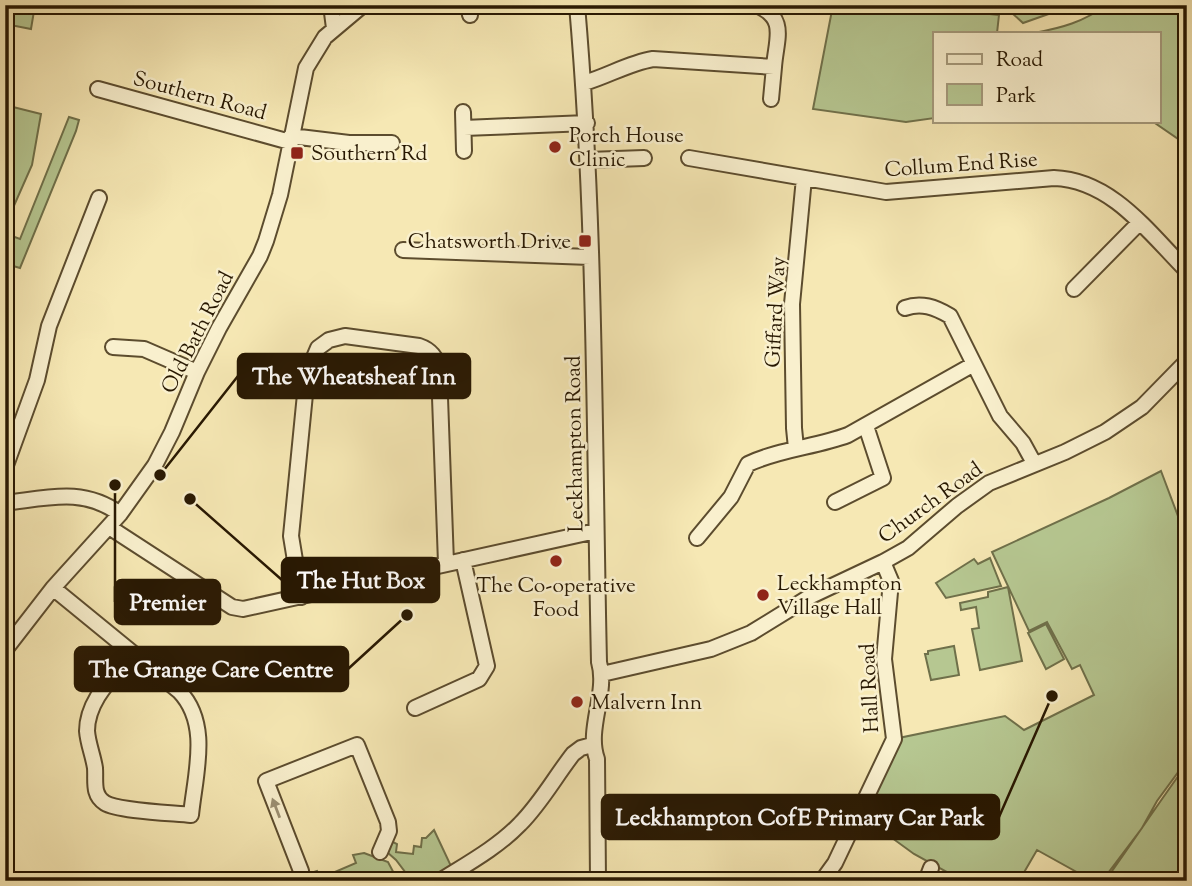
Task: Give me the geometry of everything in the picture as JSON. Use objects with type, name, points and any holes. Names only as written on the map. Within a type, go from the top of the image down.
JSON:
[{"type":"street","points":[[331,5],[334,28]]},
{"type":"street","name":"Old Bath Road","points":[[5,650],[52,588],[120,514],[155,465],[197,372],[263,248],[281,195],[306,68],[318,46],[334,28],[363,5]]},
{"type":"street","name":"Leckhampton Road","points":[[577,5],[587,123],[594,332],[598,662],[602,674],[596,733],[592,745],[597,759],[598,881]]},
{"type":"street","points":[[756,5],[769,11],[778,22],[771,99]]},
{"type":"street","points":[[584,83],[611,75],[634,63],[653,59],[774,67]]},
{"type":"street","name":"Southern Road","points":[[98,89],[290,139],[392,143]]},
{"type":"street","points":[[463,112],[464,151]]},
{"type":"street","points":[[464,128],[587,123]]},
{"type":"street","points":[[588,160],[644,158]]},
{"type":"street","name":"Collum End Rise","points":[[690,158],[886,192],[1054,178],[1072,180],[1089,184],[1104,192],[1187,271]]},
{"type":"street","name":"Giffard Way","points":[[796,448],[792,304],[804,178]]},
{"type":"street","points":[[5,468],[37,380],[49,326],[99,198]]},
{"type":"street","points":[[1074,289],[1139,223]]},
{"type":"street","points":[[403,250],[590,257]]},
{"type":"street","points":[[905,308],[922,305],[950,316],[1000,416],[1023,443],[1034,463]]},
{"type":"street","points":[[302,597],[291,536],[307,374],[318,348],[334,338],[345,336],[419,346],[429,351],[436,360],[439,370],[446,563]]},
{"type":"street","points":[[113,347],[144,349],[197,372]]},
{"type":"street","name":"Church Road","points":[[602,674],[691,654],[751,633],[811,596],[908,548],[989,483],[1085,443],[1124,420],[1142,407],[1187,361]]},
{"type":"street","points":[[697,538],[731,497],[748,464],[796,448],[826,443],[866,426],[974,364]]},
{"type":"street","points":[[835,502],[883,478],[866,426]]},
{"type":"street","points":[[5,503],[84,497],[102,502],[120,514]]},
{"type":"street","points":[[109,527],[232,607],[249,609],[596,531]]},
{"type":"street","points":[[415,708],[479,679],[486,666],[463,559]]},
{"type":"street","name":"Hall Road","points":[[822,881],[835,863],[894,739],[884,659],[891,581],[883,562]]},
{"type":"street","points":[[52,588],[179,691],[194,712],[199,735],[191,815],[114,806],[105,803],[96,793],[95,769],[88,732],[89,716],[100,694],[132,653]]},
{"type":"street","points":[[301,871],[266,782],[357,745],[388,822],[389,831],[380,852]]},
{"type":"street","points":[[440,881],[488,851],[519,825],[538,804],[573,754],[592,745]]},
{"type":"green space","points":[[5,5],[35,5],[31,29],[5,24]]},
{"type":"green space","points":[[833,5],[905,5],[999,15],[997,32],[933,32],[933,118],[906,122],[813,109]]},
{"type":"green space","points":[[1003,5],[1074,5],[1023,23]]},
{"type":"green space","points":[[1106,5],[1187,5],[1187,145],[1153,122],[1160,122],[1160,32],[1039,32],[1072,24]]},
{"type":"green space","points":[[5,105],[41,114],[32,165],[5,226]]},
{"type":"green space","points":[[69,117],[79,120],[76,131],[20,268],[13,266],[13,262],[5,260],[5,231],[20,239]]},
{"type":"green space","points":[[1161,471],[1187,540],[1187,760],[1157,801],[1142,828],[1102,881],[1093,881],[1037,850],[1019,881],[963,881],[914,854],[888,835],[855,819],[894,739],[1005,716],[1024,730],[1094,695],[1080,665],[1072,669],[1047,622],[1029,631],[992,552]]},
{"type":"green space","points":[[990,558],[1001,586],[946,598],[936,583],[974,559],[978,564]]},
{"type":"green space","points":[[1008,587],[1022,661],[980,670],[972,629],[979,628],[976,607],[961,610],[960,603],[988,597],[988,592]]},
{"type":"green space","points":[[1046,624],[1064,659],[1046,669],[1028,633]]},
{"type":"green space","points":[[954,646],[959,675],[931,680],[925,654]]},
{"type":"green space","points":[[1187,764],[1187,881],[1105,881],[1166,793]]},
{"type":"green space","points":[[434,830],[451,866],[427,881],[412,881],[387,852],[386,843],[397,844],[396,852],[413,854],[414,846],[421,847],[422,838],[426,838]]},
{"type":"green space","points":[[364,853],[388,862],[398,881],[303,881],[305,875],[317,871],[321,878],[356,863],[353,855]]},
{"type":"place","name":"Porch House Clinic","points":[[555,147]]},
{"type":"place","name":"Southern Rd","points":[[297,153]]},
{"type":"place","name":"Chatsworth Drive","points":[[585,241]]},
{"type":"place","name":"The Wheatsheaf Inn","points":[[160,475]]},
{"type":"place","name":"Premier","points":[[115,485]]},
{"type":"place","name":"The Hut Box","points":[[190,499]]},
{"type":"place","name":"The Co-operative Food","points":[[556,561]]},
{"type":"place","name":"Leckhampton Village Hall","points":[[763,595]]},
{"type":"place","name":"The Grange Care Centre","points":[[407,615]]},
{"type":"place","name":"Leckhampton CofE Primary Car Park","points":[[1052,696]]},
{"type":"place","name":"Malvern Inn","points":[[577,702]]}]
